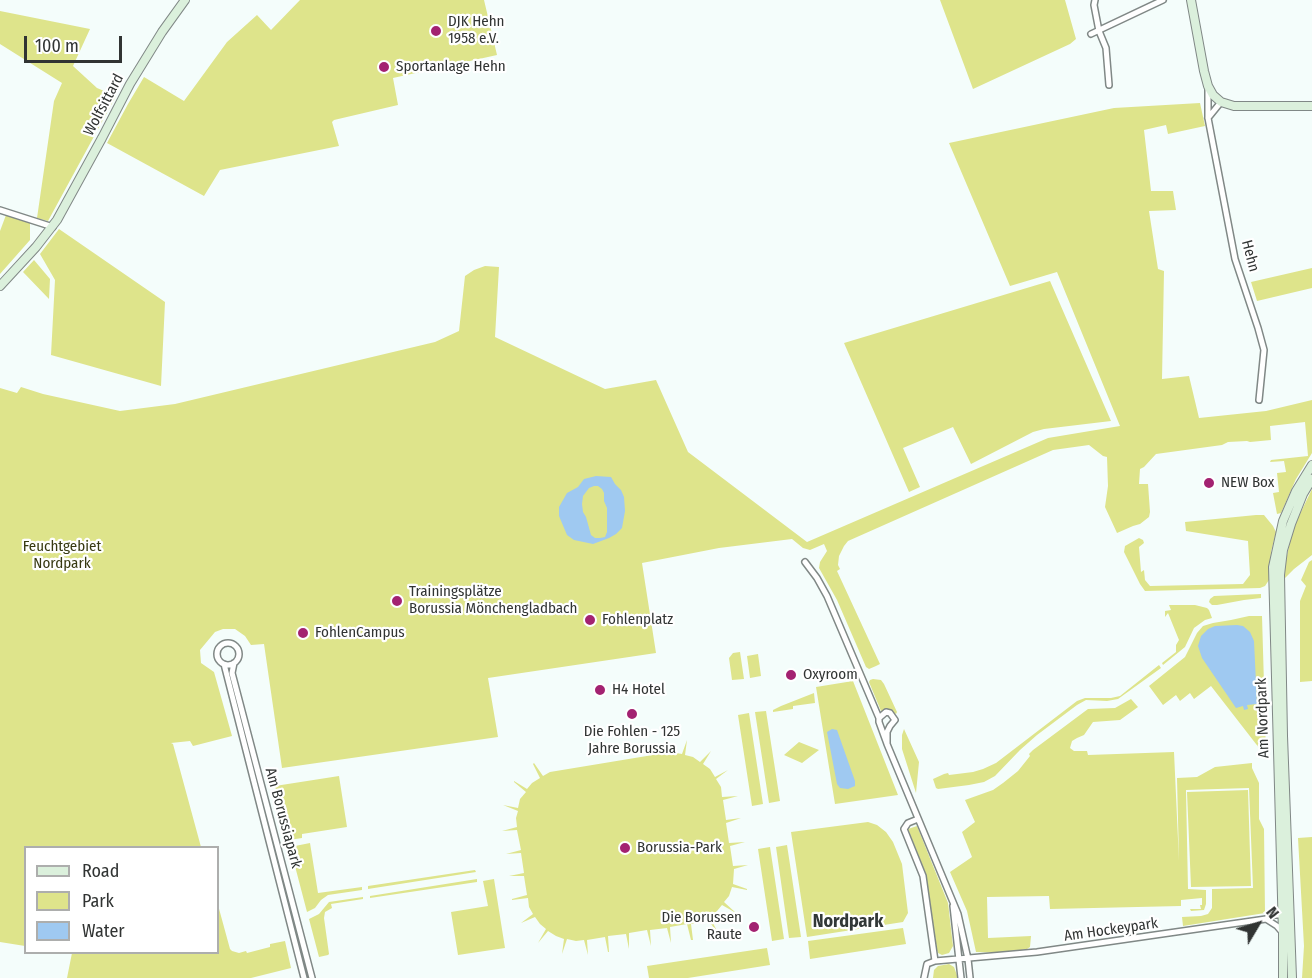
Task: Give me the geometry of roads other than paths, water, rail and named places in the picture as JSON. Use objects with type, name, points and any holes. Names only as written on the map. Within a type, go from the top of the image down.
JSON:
[{"type":"street","name":"Wolfsittard","points":[[0,286],[53,227],[130,84],[162,32],[186,0]]},
{"type":"street","points":[[1095,0],[1099,31],[1106,48],[1109,85]]},
{"type":"street","points":[[1091,33],[1162,0]]},
{"type":"street","name":"Hehn","points":[[1191,2],[1208,86],[1221,102]]},
{"type":"street","name":"Hehn","points":[[1208,86],[1208,118],[1235,260],[1264,350],[1259,400]]},
{"type":"street","points":[[1208,118],[1221,102],[1234,105],[1312,106]]},
{"type":"street","points":[[0,210],[53,227]]},
{"type":"street","name":"Am Nordpark","points":[[1283,978],[1273,567],[1283,520],[1296,491],[1312,465]]},
{"type":"street","name":"Am Nordpark","points":[[1292,978],[1279,598],[1283,550],[1291,524],[1312,479]]},
{"type":"street","points":[[805,562],[828,596],[952,898],[958,914],[970,978]]},
{"type":"street","name":"Am Borussiapark","points":[[304,978],[224,664],[218,659],[217,653],[220,646],[226,643],[233,644],[238,650],[238,658],[234,663],[232,673],[312,978]]},
{"type":"street","points":[[224,664],[234,663]]},
{"type":"street","points":[[879,718],[886,712],[890,713],[895,720],[887,732],[887,744]]},
{"type":"street","points":[[918,819],[908,822],[904,829],[922,876],[935,961],[927,964],[924,978]]},
{"type":"street","points":[[952,898],[961,978]]},
{"type":"street","points":[[1282,915],[1289,920]]},
{"type":"street","name":"Am Hockeypark","points":[[935,961],[1044,951],[1282,915]]},
{"type":"street","points":[[1266,919],[1283,934]]},
{"type":"water","points":[[596,476],[611,477],[624,497],[625,511],[622,528],[609,538],[593,544],[574,540],[567,535],[559,516],[559,507],[567,493],[578,487],[584,479]],"holes":[[[598,486],[604,493],[607,508],[607,532],[605,537],[595,538],[591,535],[582,504],[583,496],[589,488]]]},
{"type":"water","points":[[1215,626],[1243,626],[1250,632],[1254,641],[1257,704],[1247,705],[1248,709],[1244,710],[1243,706],[1236,708],[1202,658],[1198,646],[1201,636],[1208,629]]},
{"type":"water","points":[[832,729],[837,730],[855,781],[855,786],[848,789],[840,788],[837,784],[827,732]]},
{"type":"place","name":"DJK Hehn 1958 e.V.","points":[[436,31]]},
{"type":"place","name":"Sportanlage Hehn","points":[[384,67]]},
{"type":"place","name":"NEW Box","points":[[1209,483]]},
{"type":"place","name":"Trainingsplätze Borussia Mönchengladbach","points":[[397,601]]},
{"type":"place","name":"Fohlenplatz","points":[[590,620]]},
{"type":"place","name":"FohlenCampus","points":[[303,633]]},
{"type":"place","name":"Oxyroom","points":[[791,675]]},
{"type":"place","name":"H4 Hotel","points":[[600,690]]},
{"type":"place","name":"Die Fohlen - 125 Jahre Borussia","points":[[632,714]]},
{"type":"place","name":"Borussia-Park","points":[[625,848]]},
{"type":"place","name":"Die Borussen Raute","points":[[754,927]]},
{"type":"district","name":"Nordpark","points":[[848,922]]},
{"type":"park label","name":"Feuchtgebiet Nordpark","points":[[62,556]]}]
